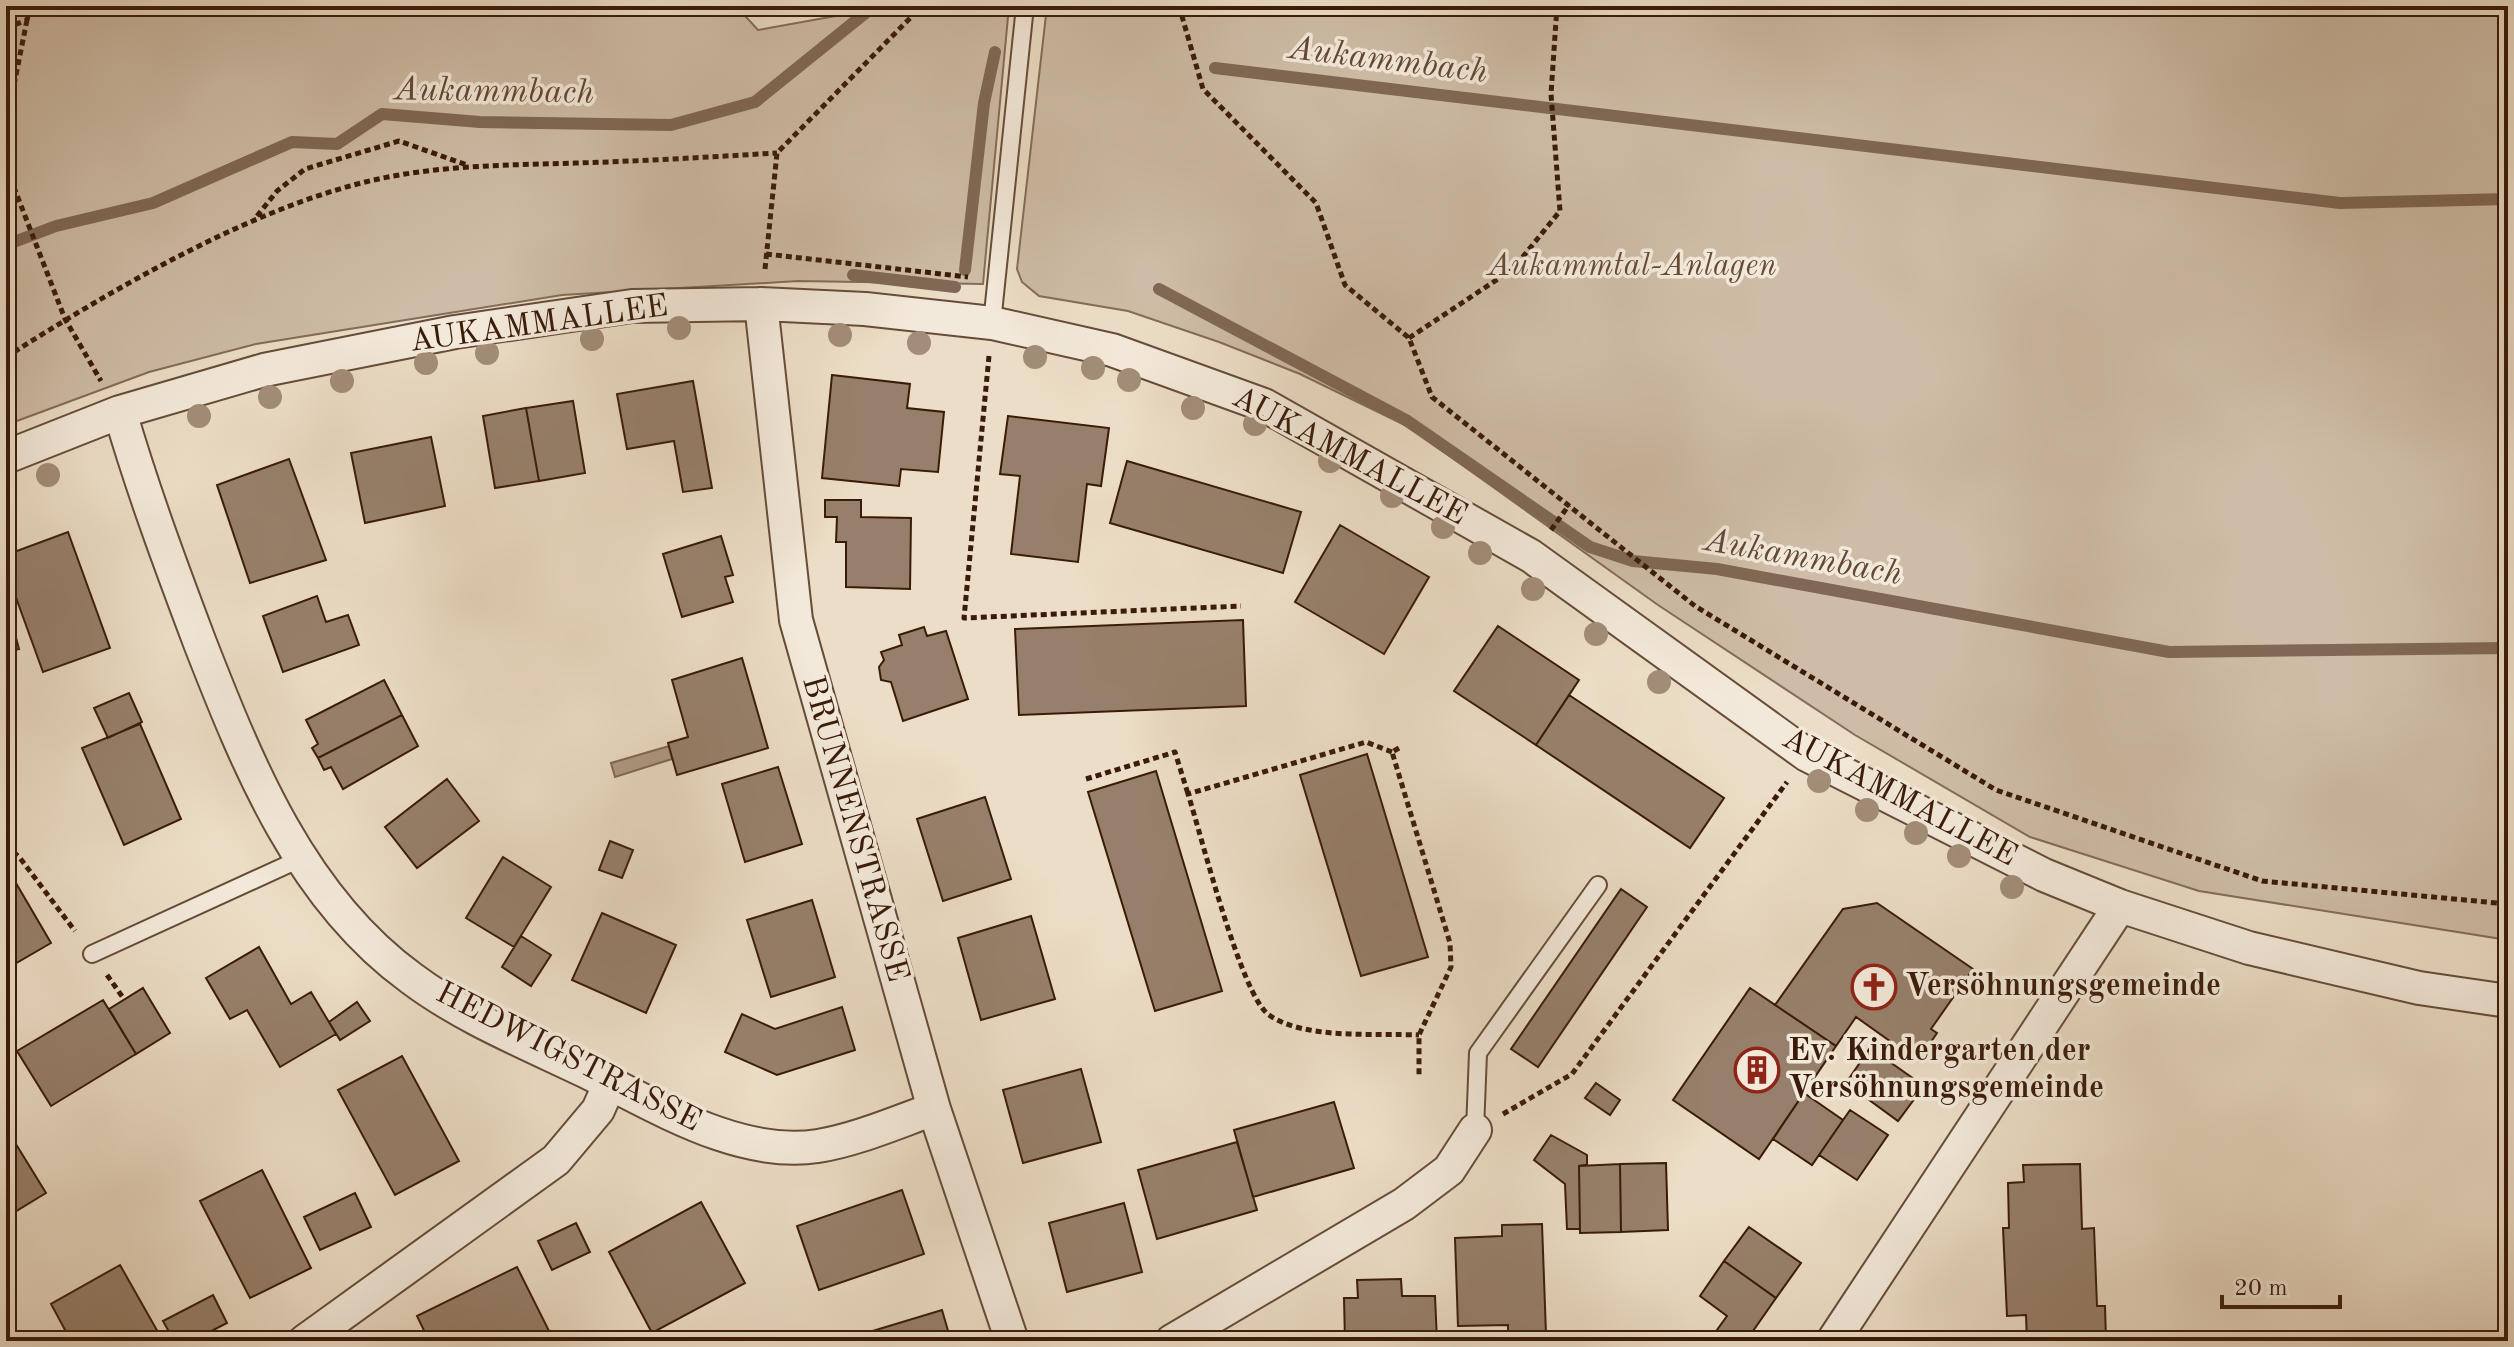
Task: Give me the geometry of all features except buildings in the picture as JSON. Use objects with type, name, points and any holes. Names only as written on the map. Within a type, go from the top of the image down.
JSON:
[{"type":"street","name":"AUKAMMALLEE","points":[[6,457],[120,412],[264,370],[455,332],[632,306],[761,304],[865,309],[992,323],[1112,350],[1264,405],[1531,556],[1807,755],[1968,839],[2120,906],[2218,940],[2318,967],[2508,1001]]},
{"type":"street","name":"BRUNNENSTRASSE","points":[[761,304],[796,620],[934,1109],[1012,1341]]},
{"type":"street","name":"HEDWIGSTRASSE","points":[[120,412],[146,500],[222,697],[284,832],[344,917],[411,978],[496,1028],[711,1131],[780,1146],[818,1146],[934,1109]]},
{"type":"street","points":[[1833,1341],[2120,906]]},
{"type":"street","points":[[305,1341],[556,1160],[582,1133],[610,1083]]},
{"type":"street","points":[[1172,1341],[1404,1204],[1449,1170],[1475,1130]]},
{"type":"lane","points":[[992,323],[1025,6]]},
{"type":"lane","points":[[92,954],[302,858]]},
{"type":"lane","points":[[1475,1130],[1478,1053],[1598,885]]},
{"type":"path","points":[[31,6],[7,120],[7,170],[39,244],[65,319],[120,412]]},
{"type":"path","points":[[761,304],[777,153],[922,6]]},
{"type":"path","points":[[1179,6],[1203,89],[1316,203],[1345,285],[1409,338],[1432,397],[1695,606],[1996,790],[2262,881],[2508,904]]},
{"type":"path","points":[[1409,338],[1513,269],[1560,211],[1551,94],[1557,6]]},
{"type":"path","points":[[6,28],[27,20]]},
{"type":"path","points":[[256,217],[277,191],[305,169],[399,141],[469,166]]},
{"type":"path","points":[[6,357],[65,319],[256,217],[382,178],[469,166],[777,153]]},
{"type":"path","points":[[766,254],[997,280]]},
{"type":"path","points":[[992,323],[964,618],[1241,606]]},
{"type":"path","points":[[1551,531],[1568,507]]},
{"type":"path","points":[[1188,794],[1366,742],[1392,752]]},
{"type":"path","points":[[1392,752],[1399,748]]},
{"type":"path","points":[[1086,779],[1175,752],[1247,983],[1267,1015],[1305,1030],[1419,1035]]},
{"type":"path","points":[[1392,752],[1450,943],[1451,967],[1419,1035],[1419,1077]]},
{"type":"path","points":[[1475,1130],[1572,1074],[1807,755]]},
{"type":"path","points":[[6,845],[20,858],[124,999]]},
{"type":"green space","points":[[6,6],[538,6],[543,11],[587,6],[736,6],[758,30],[863,11],[869,6],[1009,6],[983,284],[798,281],[562,295],[256,344],[149,372],[6,425]]},
{"type":"green space","name":"Aukammtal-Anlagen","points":[[1047,6],[2508,6],[2508,940],[2199,891],[2030,837],[1855,735],[1658,605],[1409,427],[1300,374],[1219,342],[1128,311],[1039,296],[1022,282],[1017,269]]},
{"type":"shaded area","points":[[669,746],[672,759],[615,777],[611,763]]},
{"type":"waterway","name":"Aukammbach","points":[[6,245],[56,226],[153,203],[292,142],[337,144],[382,114],[480,122],[671,125],[755,102],[874,6]]},
{"type":"waterway","name":"Aukammbach","points":[[965,270],[984,103],[995,52]]},
{"type":"waterway","name":"Aukammbach","points":[[1215,68],[2340,203],[2508,199]]},
{"type":"waterway","name":"Aukammbach","points":[[853,275],[955,287]]},
{"type":"waterway","name":"Aukammbach","points":[[1159,289],[1406,420],[1590,547],[1633,561],[1717,569],[2169,652],[2508,648]]},
{"type":"place","name":"Versöhnungsgemeinde","points":[[1874,987]]},
{"type":"place","name":"Ev. Kindergarten der Versöhnungsgemeinde","points":[[1757,1070]]}]
